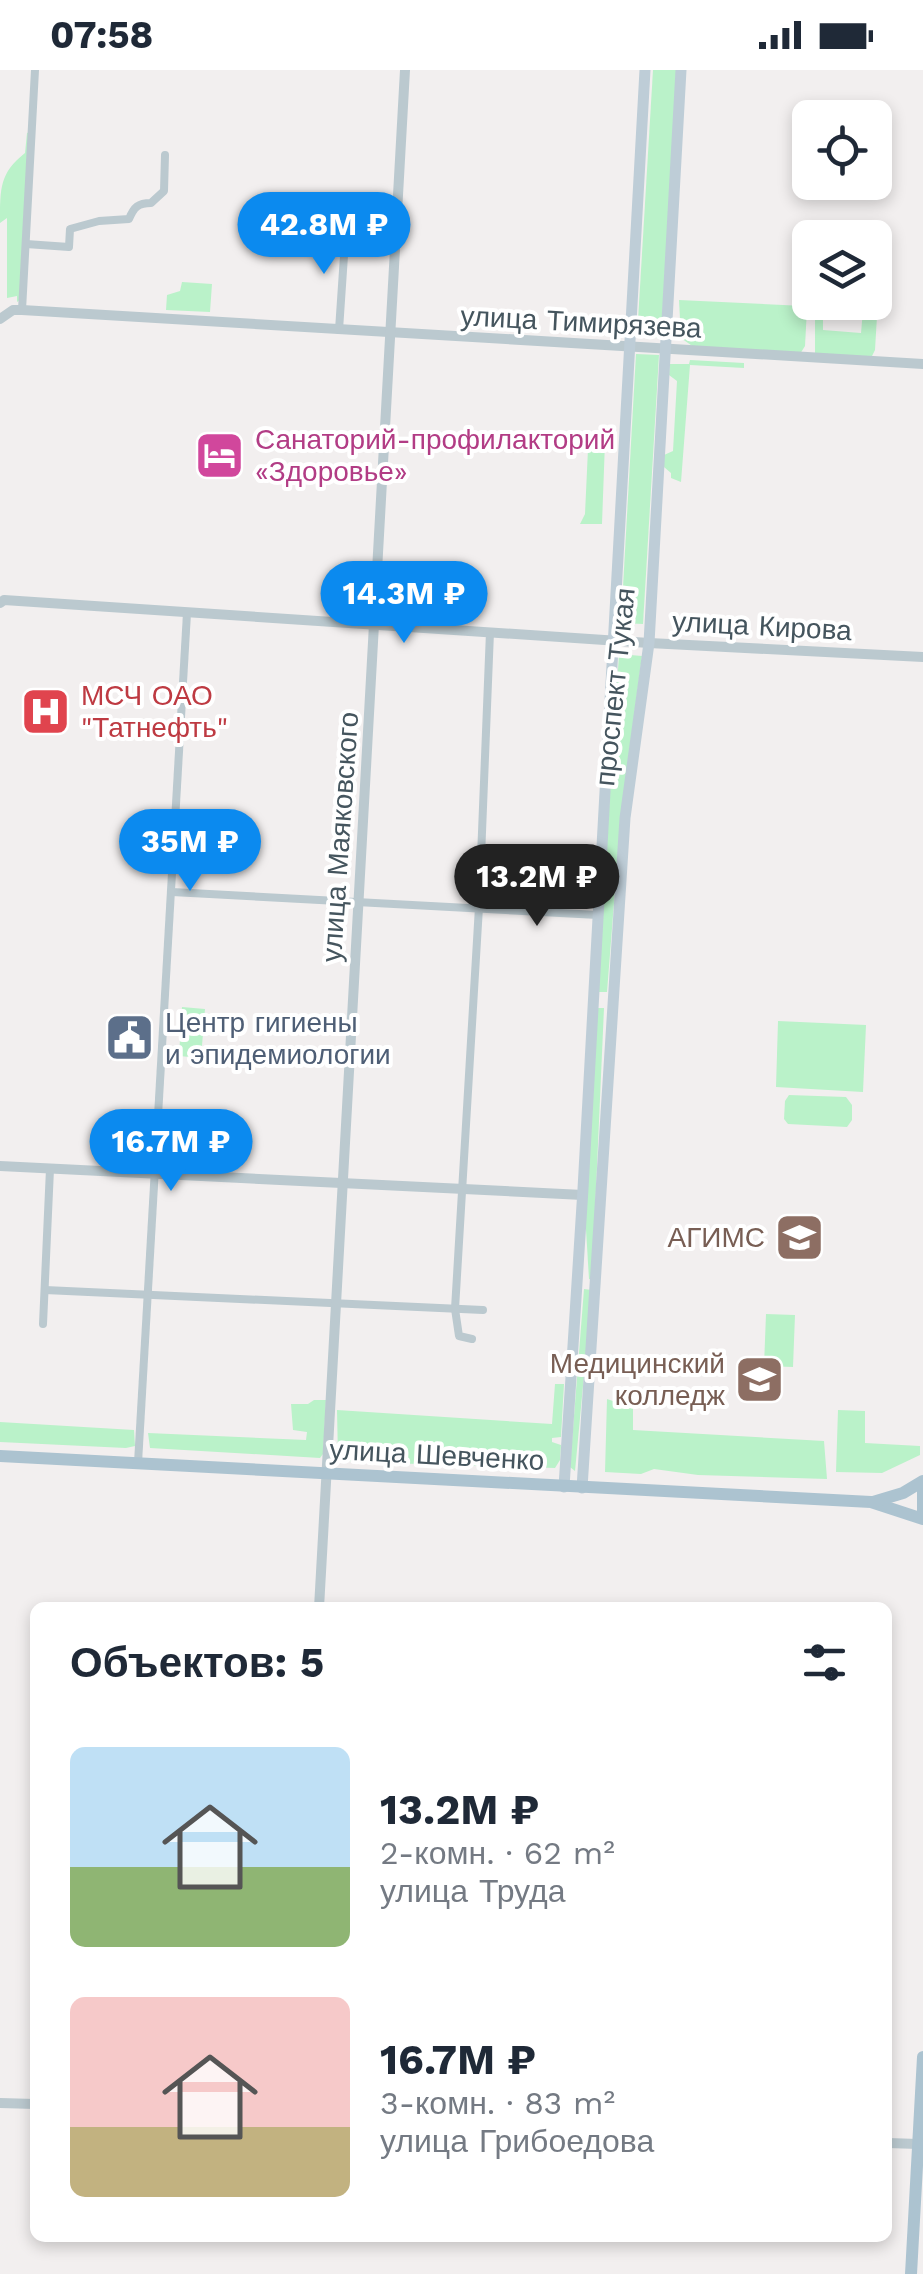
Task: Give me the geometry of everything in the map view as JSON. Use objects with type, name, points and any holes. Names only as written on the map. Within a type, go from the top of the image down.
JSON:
[{"type":"main road","name":"проспект Тукая","points":[[564,1487],[645,70]]},
{"type":"main road","name":"проспект Тукая","points":[[582,1488],[625,818],[650,644],[681,70]]},
{"type":"main road","name":"улица Шевченко","points":[[0,1456],[871,1502]]},
{"type":"main road","points":[[871,1502],[923,1483],[923,1511]]},
{"type":"main road","points":[[871,1502],[923,1519]]},
{"type":"main road","points":[[911,2274],[923,2056]]},
{"type":"street","points":[[22,310],[34,70]]},
{"type":"street","name":"улица Маяковского","points":[[320,1602],[406,70]]},
{"type":"street","points":[[26,244],[68,247],[70,229],[99,221],[129,220],[134,208],[151,203],[164,190],[166,154]]},
{"type":"street","points":[[339,330],[346,226]]},
{"type":"street","name":"улица Тимирязева","points":[[0,319],[13,310],[22,310],[923,364]]},
{"type":"street","name":"улица Кирова","points":[[1,599],[650,644],[923,657]]},
{"type":"street","points":[[138,1463],[187,613]]},
{"type":"street","points":[[472,1339],[456,1332],[455,1309],[490,632]]},
{"type":"street","points":[[172,892],[598,915]]},
{"type":"street","points":[[594,1004],[612,1005]]},
{"type":"street","points":[[0,1166],[583,1195]]},
{"type":"street","points":[[43,1324],[50,1170]]},
{"type":"street","points":[[578,1283],[596,1284]]},
{"type":"street","points":[[44,1290],[483,1310]]},
{"type":"street","points":[[0,2103],[30,2104]]},
{"type":"street","points":[[892,2142],[918,2144]]},
{"type":"green space","points":[[653,70],[677,70],[661,338],[637,337]]},
{"type":"green space","points":[[31,132],[21,299],[17,302],[17,296],[7,298],[7,218],[0,223],[0,200],[6,174],[25,153],[27,133]]},
{"type":"green space","points":[[182,282],[212,284],[210,312],[166,310],[167,295],[180,291]]},
{"type":"green space","points":[[679,300],[792,305],[792,320],[806,320],[805,346],[800,354],[695,348],[681,338]]},
{"type":"green space","points":[[815,320],[823,320],[823,330],[861,333],[862,320],[877,320],[871,358],[815,355]]},
{"type":"green space","points":[[636,354],[659,355],[643,624],[621,623]]},
{"type":"green space","points":[[690,360],[744,363],[744,368],[690,365],[681,482],[671,478],[664,467],[664,455],[673,451],[677,381],[669,375],[670,364],[689,364]]},
{"type":"green space","points":[[605,442],[602,524],[580,524],[585,514],[588,449],[591,444]]},
{"type":"green space","points":[[619,654],[642,656],[621,814],[607,992],[597,992]]},
{"type":"green space","points":[[182,1007],[205,1009],[201,1058],[179,1056]]},
{"type":"green space","points":[[596,1008],[604,1008],[592,1280],[585,1213]]},
{"type":"green space","points":[[778,1021],[866,1025],[863,1092],[776,1087]]},
{"type":"green space","points":[[789,1095],[846,1097],[852,1105],[852,1120],[847,1127],[788,1124],[784,1119]]},
{"type":"green space","points":[[584,1289],[592,1290],[575,1471],[570,1467]]},
{"type":"green space","points":[[766,1314],[795,1315],[793,1367],[764,1366]]},
{"type":"green space","points":[[555,1384],[564,1384],[561,1437],[552,1438],[552,1442],[561,1445],[555,1468],[353,1462],[338,1458],[337,1410],[552,1424]]},
{"type":"green space","points":[[607,1399],[633,1408],[633,1430],[824,1441],[827,1479],[698,1475],[654,1469],[641,1474],[605,1472]]},
{"type":"green space","points":[[326,1400],[320,1458],[150,1448],[148,1433],[306,1440],[307,1432],[293,1430],[291,1404]]},
{"type":"green space","points":[[838,1410],[865,1411],[865,1443],[920,1446],[920,1455],[882,1473],[836,1472]]},
{"type":"green space","points":[[0,1422],[134,1430],[135,1446],[0,1442]]},
{"type":"place","name":"Санаторий-профилакторий «Здоровье»","points":[[220,455]]},
{"type":"place","name":"МСЧ ОАО \"Татнефть\"","points":[[46,711]]},
{"type":"place","name":"Центр гигиены и эпидемиологии","points":[[130,1038]]},
{"type":"place","name":"АГИМС","points":[[800,1237]]},
{"type":"place","name":"Медицинский колледж","points":[[760,1379]]}]
